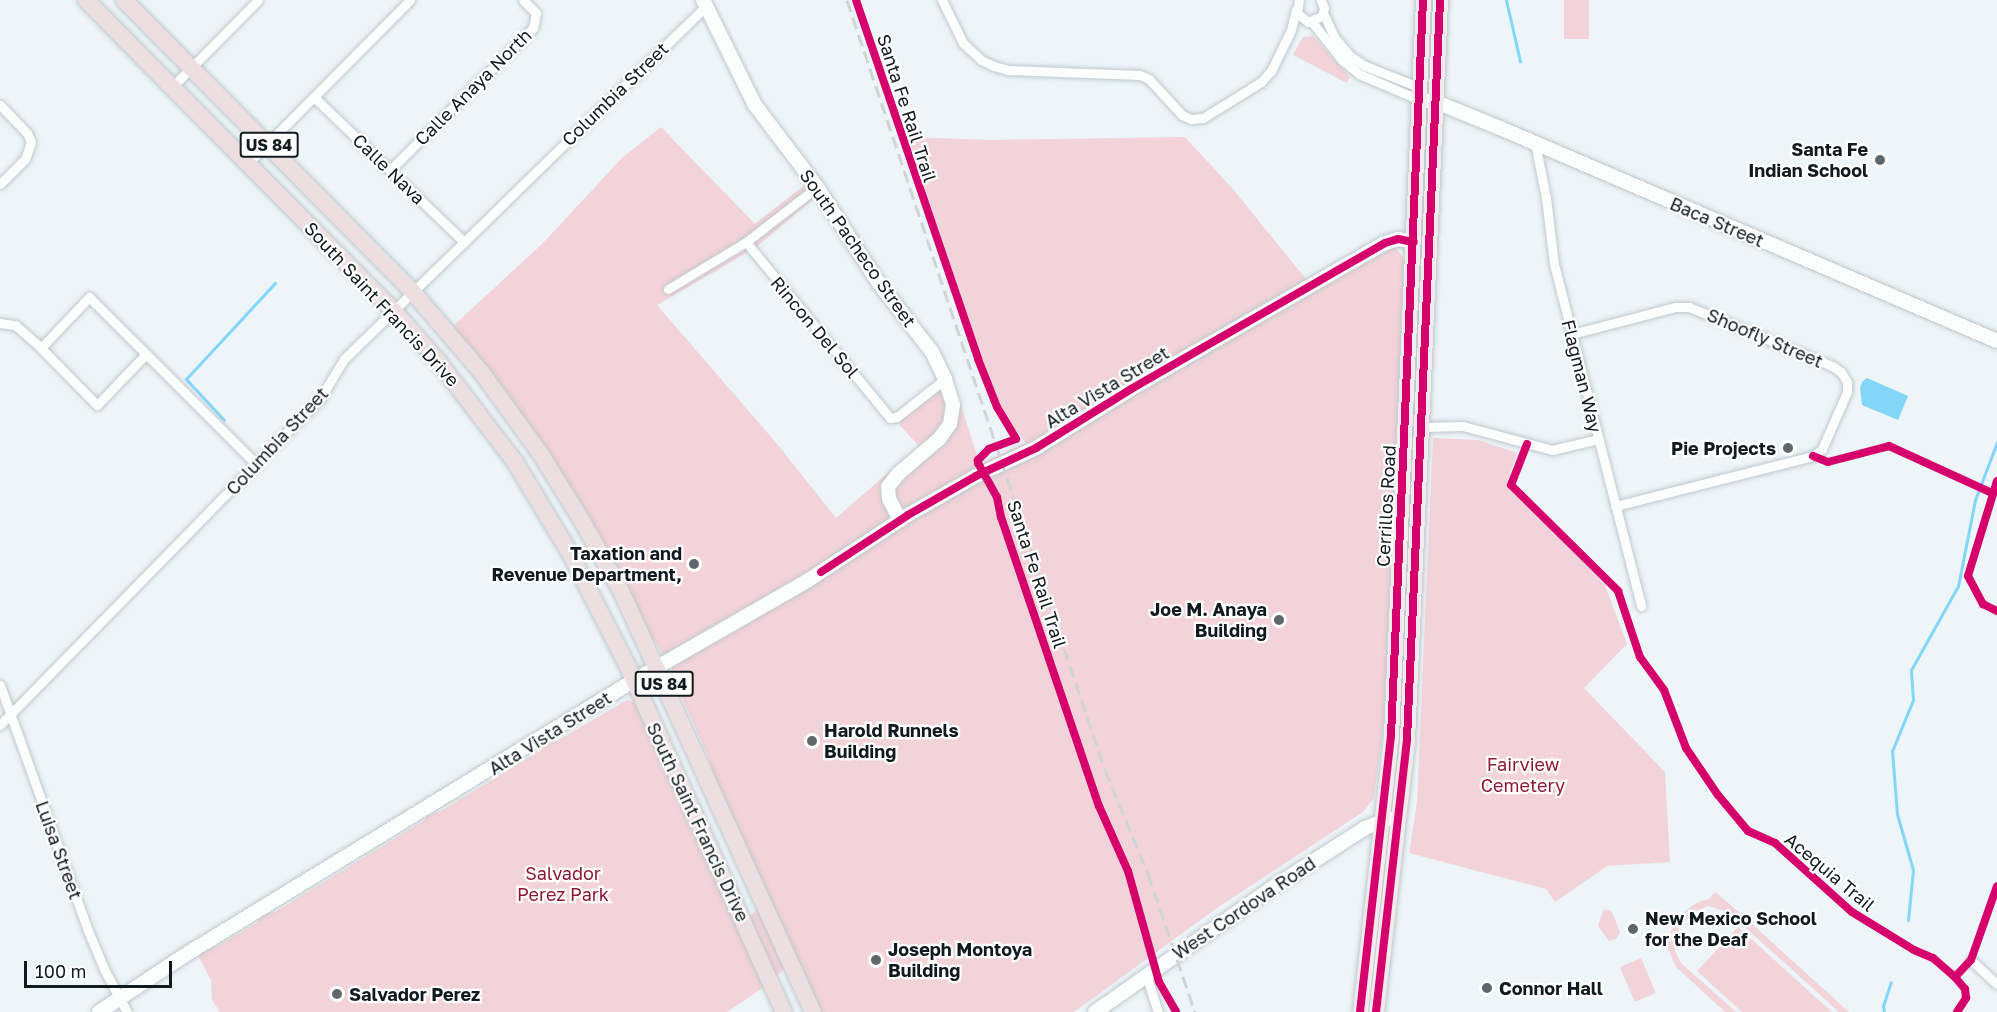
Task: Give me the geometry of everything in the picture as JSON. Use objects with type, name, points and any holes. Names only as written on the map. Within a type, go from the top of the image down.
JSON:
[{"type":"highway","name":"South Saint Francis Drive","points":[[124,0],[412,291],[482,374],[540,453],[605,561],[813,1012]]},
{"type":"highway","name":"South Saint Francis Drive","points":[[94,3],[172,87],[394,311],[438,361],[514,462],[582,575],[633,681],[784,1012]]},
{"type":"main road","name":"Cerrillos Road","points":[[1360,1007],[1391,736],[1423,0]]},
{"type":"main road","name":"Cerrillos Road","points":[[1377,1008],[1407,739],[1440,0]]},
{"type":"main road","points":[[1360,1007],[1377,1008]]},
{"type":"street","points":[[172,87],[258,0]]},
{"type":"street","points":[[248,163],[410,0]]},
{"type":"street","name":"Calle Anaya North","points":[[390,170],[533,28],[536,13],[523,0]]},
{"type":"street","points":[[942,0],[946,15],[963,43],[981,60],[1008,70],[1140,75],[1149,79],[1182,115],[1191,119],[1203,118],[1261,82],[1292,30],[1298,3]]},
{"type":"street","name":"South Pacheco Street","points":[[704,3],[752,101],[817,187],[878,282],[933,352],[945,379],[952,405],[950,424],[939,439],[898,474],[888,487],[889,499],[900,520]]},
{"type":"street","name":"Columbia Street","points":[[0,725],[257,465],[321,397],[344,359],[704,3]]},
{"type":"street","points":[[1298,3],[1309,22],[1342,60],[1359,74],[1420,93]]},
{"type":"street","points":[[1292,30],[1309,22],[1325,5]]},
{"type":"street","points":[[1325,5],[1334,38],[1350,56],[1365,66],[1420,93]]},
{"type":"street","name":"Baca Street","points":[[1420,93],[1436,102],[1997,341]]},
{"type":"street","name":"Calle Nava","points":[[314,97],[464,242]]},
{"type":"street","points":[[0,105],[27,133],[32,142],[25,159],[0,184]]},
{"type":"street","name":"Flagman Way","points":[[1535,143],[1546,198],[1556,270],[1641,606]]},
{"type":"street","points":[[668,289],[746,242],[817,187]]},
{"type":"street","name":"Alta Vista Street","points":[[99,1012],[185,955],[633,681],[807,581],[900,520],[976,476],[1036,448],[1131,389],[1385,243],[1398,239],[1414,242]]},
{"type":"street","name":"Rincon Del Sol","points":[[746,242],[890,418],[897,417],[945,379]]},
{"type":"street","points":[[41,348],[89,297],[257,465]]},
{"type":"street","name":"Shoofly Street","points":[[1572,334],[1676,307],[1689,307],[1832,366],[1841,372],[1847,382],[1847,392],[1822,449],[1813,456],[1615,506]]},
{"type":"street","points":[[0,323],[15,325],[97,405],[146,354]]},
{"type":"street","points":[[1404,440],[1422,427],[1463,426],[1552,450],[1598,439]]},
{"type":"street","name":"Luisa Street","points":[[0,685],[89,933],[118,999],[127,1012]]},
{"type":"street","name":"West Cordova Road","points":[[1095,1012],[1281,882],[1365,828],[1399,816]]},
{"type":"street","points":[[1971,960],[1997,984]]},
{"type":"street","points":[[1146,975],[1158,1012]]},
{"type":"green space","points":[[1564,0],[1589,0],[1589,39],[1564,39]]},
{"type":"green space","points":[[1313,36],[1350,77],[1347,83],[1293,55],[1303,37]]},
{"type":"green space","name":"Salvador Perez Park","points":[[661,127],[755,224],[807,183],[816,197],[755,248],[657,305],[778,445],[836,518],[919,446],[896,421],[951,375],[980,464],[1026,443],[1006,418],[986,372],[908,137],[991,140],[1185,137],[1232,188],[1315,290],[1395,247],[1403,257],[1404,265],[1384,720],[1374,798],[1363,812],[1217,908],[1074,1012],[817,1012],[794,961],[760,990],[727,1012],[220,1012],[212,1000],[211,980],[199,958],[201,952],[214,948],[257,923],[261,915],[275,912],[425,820],[427,816],[441,811],[541,750],[545,744],[557,741],[627,700],[635,703],[737,925],[767,903],[717,787],[708,756],[678,689],[677,679],[656,642],[648,636],[452,327],[542,244],[622,158]]},
{"type":"green space","name":"Fairview Cemetery","points":[[1433,438],[1478,440],[1517,453],[1507,484],[1605,585],[1627,644],[1584,688],[1665,772],[1670,862],[1607,866],[1555,902],[1546,889],[1409,853],[1417,802]]},
{"type":"green space","points":[[1715,892],[1849,1012],[1839,1012],[1728,912],[1708,906],[1694,912],[1681,925],[1674,940],[1675,951],[1681,963],[1736,1012],[1725,1012],[1676,967],[1667,946],[1670,932],[1684,912],[1698,902],[1709,899]]},
{"type":"green space","points":[[1606,909],[1612,912],[1620,932],[1616,939],[1609,941],[1598,926],[1603,911]]},
{"type":"green space","points":[[1738,927],[1832,1012],[1742,1012],[1697,971]]},
{"type":"green space","points":[[1641,958],[1656,993],[1635,1002],[1620,967]]},
{"type":"water","points":[[1867,378],[1908,396],[1898,420],[1862,405],[1860,388],[1862,382]]},
{"type":"waterway","points":[[1506,0],[1520,61]]},
{"type":"waterway","points":[[224,420],[186,379],[275,283]]},
{"type":"waterway","points":[[1908,920],[1913,870],[1897,814],[1892,751],[1913,700],[1911,670],[1958,586],[1975,500],[1997,442]]},
{"type":"waterway","points":[[1884,1012],[1883,1006],[1891,982]]},
{"type":"railway","points":[[847,0],[1105,770],[1148,874],[1195,1012]]},
{"type":"cycle path","name":"Santa Fe Rail Trail","points":[[856,0],[978,359],[997,407],[1016,439],[989,449],[978,460],[978,463],[997,497],[1001,517],[1099,806],[1128,871],[1159,982],[1176,1012]]},
{"type":"cycle path","points":[[1360,1012],[1391,736],[1423,0]]},
{"type":"cycle path","points":[[1376,1012],[1407,739],[1440,0]]},
{"type":"cycle path","points":[[821,572],[908,515],[976,476],[1036,448],[1131,389],[1385,243],[1398,239],[1414,242]]},
{"type":"cycle path","name":"Acequia Trail","points":[[1527,444],[1511,485],[1618,591],[1640,657],[1664,690],[1686,748],[1718,795],[1748,831],[1775,843],[1852,912],[1914,950],[1933,958],[1955,977]]},
{"type":"cycle path","points":[[1813,456],[1828,462],[1889,446],[1992,493]]},
{"type":"cycle path","points":[[1997,481],[1968,576],[1983,604],[1997,611]]},
{"type":"cycle path","points":[[1957,1012],[1966,998],[1965,989],[1955,977],[1971,960],[1997,886]]},
{"type":"place","name":"Santa Fe Indian School","points":[[1880,160]]},
{"type":"place","name":"Pie Projects","points":[[1788,448]]},
{"type":"place","name":"Taxation and Revenue Department,","points":[[694,564]]},
{"type":"place","name":"Joe M. Anaya Building","points":[[1279,620]]},
{"type":"place","name":"Harold Runnels Building","points":[[812,741]]},
{"type":"place","name":"New Mexico School for the Deaf","points":[[1633,929]]},
{"type":"place","name":"Joseph Montoya Building","points":[[876,960]]},
{"type":"place","name":"Connor Hall","points":[[1487,988]]},
{"type":"place","name":"Salvador Perez","points":[[337,994]]}]
